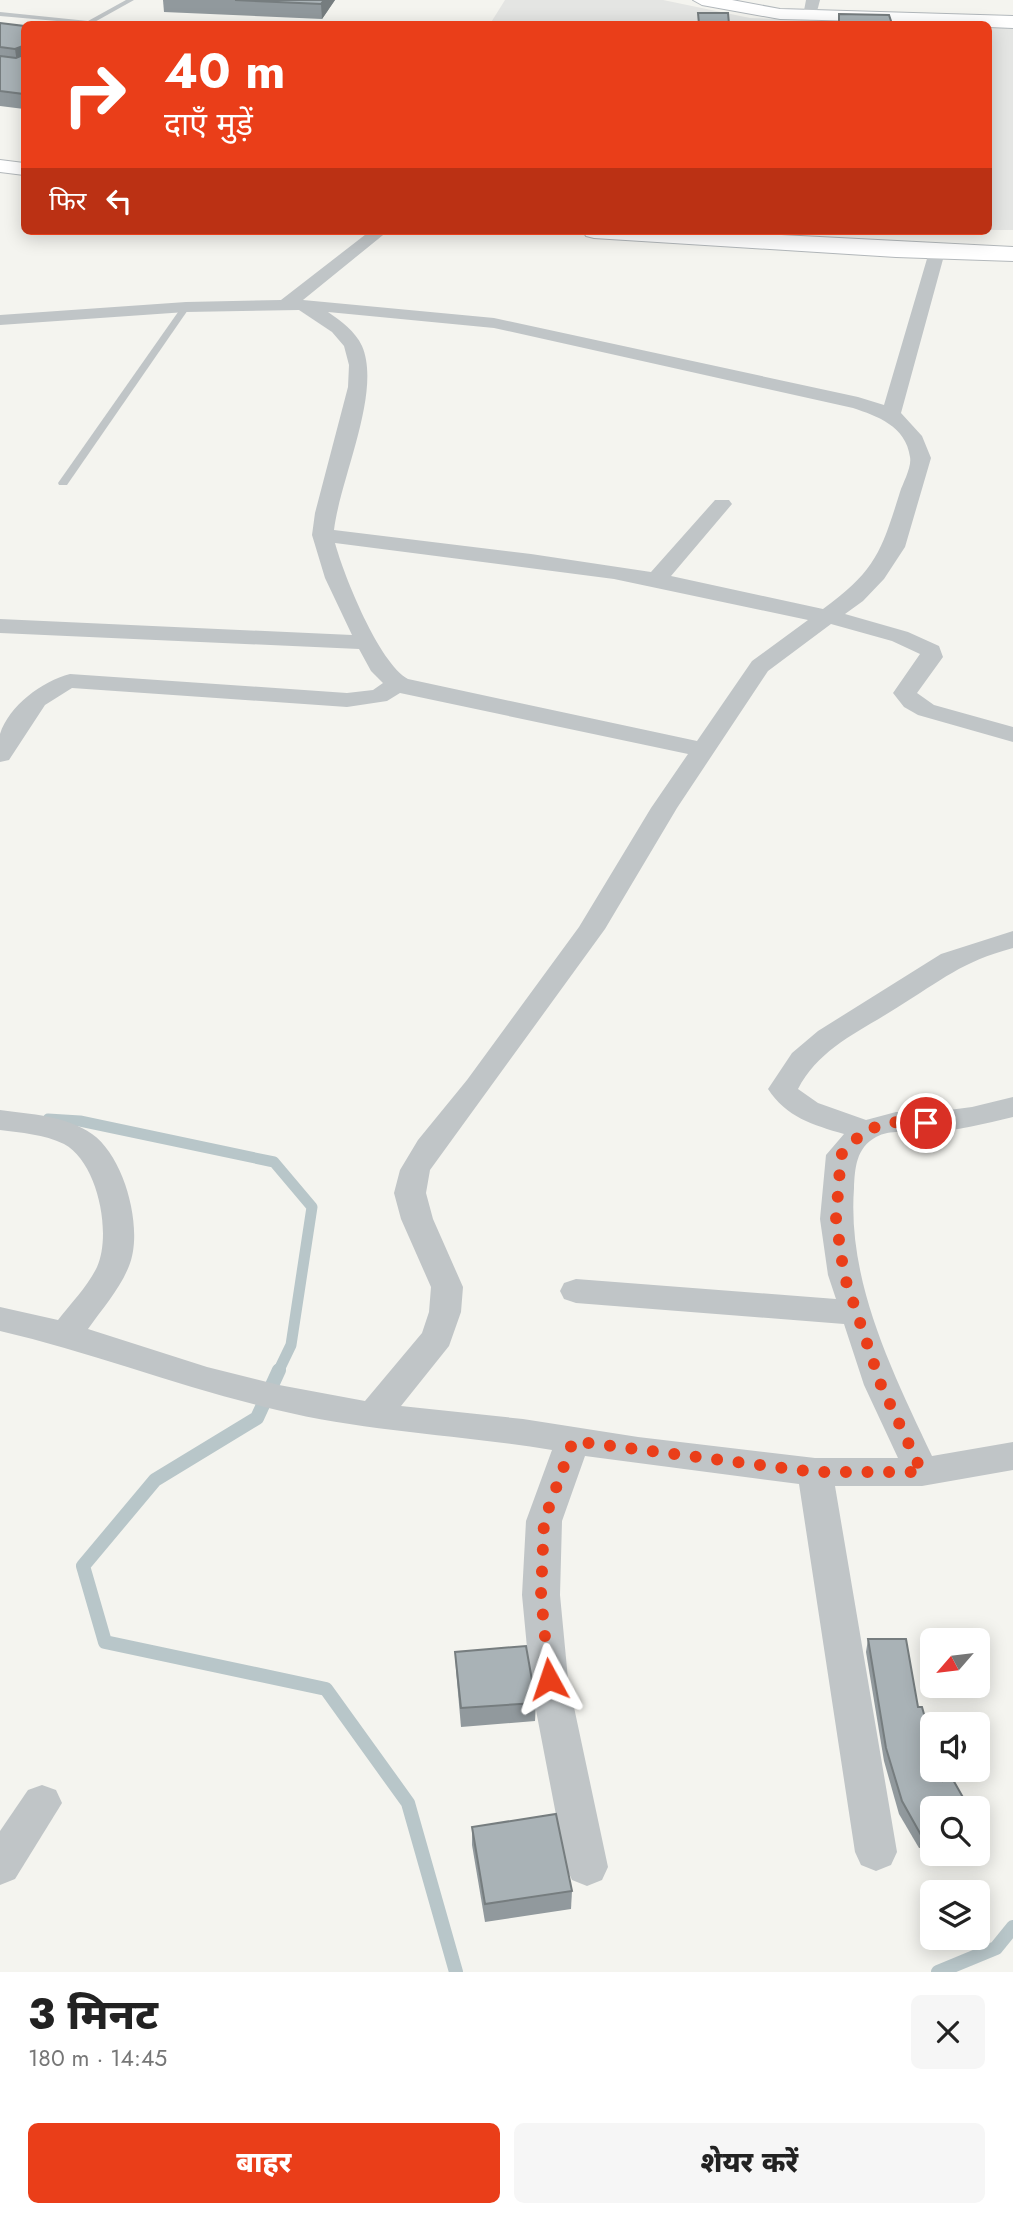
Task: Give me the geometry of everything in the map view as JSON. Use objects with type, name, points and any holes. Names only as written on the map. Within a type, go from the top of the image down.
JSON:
[{"type":"main road","points":[[702,0],[751,11],[811,8],[1013,22]]},
{"type":"main road","points":[[0,156],[21,159]]},
{"type":"main road","points":[[0,166],[21,169]]},
{"type":"main road","points":[[659,235],[1013,254]]},
{"type":"main road","points":[[789,235],[908,242],[1013,244]]},
{"type":"street","points":[[294,305],[375,235]]},
{"type":"street","points":[[891,414],[937,252]]},
{"type":"street","points":[[294,305],[337,327],[354,347],[358,369],[354,404],[326,513],[323,535],[327,555],[367,643],[386,675],[397,684],[703,750]]},
{"type":"street","points":[[0,320],[186,307],[294,305],[494,323],[858,403],[891,414],[912,436],[920,458],[894,547],[876,574],[829,618],[760,666],[703,750],[591,929],[415,1170],[410,1193],[417,1219],[447,1287],[445,1312],[437,1337],[373,1416]]},
{"type":"street","points":[[656,579],[722,504]]},
{"type":"street","points":[[323,535],[656,579],[829,618],[920,644],[931,651],[931,657],[905,693],[912,702],[926,710],[1013,735]]},
{"type":"street","points":[[0,626],[367,643]]},
{"type":"street","points":[[0,755],[37,698],[46,690],[70,681],[347,700],[379,696],[397,684]]},
{"type":"street","points":[[865,1130],[799,1108],[787,1099],[783,1089],[788,1077],[812,1048],[890,1000],[921,976],[961,955],[1013,939]]},
{"type":"street","points":[[922,1472],[881,1385],[844,1275],[836,1219],[841,1155],[865,1130],[896,1122],[926,1123],[972,1117],[1013,1107]]},
{"type":"street","points":[[0,1120],[61,1131],[84,1143],[100,1163],[111,1189],[119,1220],[114,1265],[66,1334]]},
{"type":"street","points":[[576,1291],[857,1313]]},
{"type":"street","points":[[0,1319],[66,1334],[205,1379],[279,1398],[373,1416],[523,1432],[573,1441],[815,1472],[922,1472],[1013,1456]]},
{"type":"street","points":[[573,1441],[544,1521],[541,1595],[549,1679],[586,1867]]},
{"type":"street","points":[[815,1472],[876,1852]]},
{"type":"street","points":[[0,1866],[42,1803]]},
{"type":"lane","points":[[93,21],[131,0]]},
{"type":"lane","points":[[0,14],[62,21]]},
{"type":"lane","points":[[63,483],[186,307]]},
{"type":"shaded area","points":[[505,0],[663,0],[750,18],[832,21],[492,21]]},
{"type":"shaded area","points":[[992,27],[1013,28],[1013,230],[992,230]]},
{"type":"building","points":[[235,0],[324,0],[321,4]]},
{"type":"building","points":[[698,13],[728,13],[729,21],[699,21]]},
{"type":"building","points":[[839,14],[889,15],[891,21],[839,21]]},
{"type":"building","points":[[0,23],[21,26],[21,47],[15,49],[0,47]]},
{"type":"building","points":[[0,56],[16,58],[21,56],[21,94],[0,91]]},
{"type":"building","points":[[868,1639],[906,1639],[918,1707],[922,1707],[923,1712],[920,1712],[920,1782],[954,1782],[962,1796],[920,1796],[920,1833],[902,1801],[886,1748]]},
{"type":"building","points":[[526,1646],[536,1703],[461,1708],[455,1652]]},
{"type":"building","points":[[556,1814],[572,1891],[485,1904],[472,1827]]},
{"type":"waterway","points":[[48,1119],[80,1121],[274,1162],[312,1207],[291,1345],[278,1372]]},
{"type":"waterway","points":[[279,1370],[257,1418],[155,1480],[83,1566],[105,1642],[326,1689],[408,1803],[456,1972]]},
{"type":"waterway","points":[[938,1972],[996,1948],[1013,1927]]},
{"type":"route","points":[[549,1679],[541,1595],[544,1521],[573,1441],[815,1472],[922,1472],[881,1385],[844,1275],[836,1219],[841,1155],[865,1130],[896,1122],[926,1123]]}]
